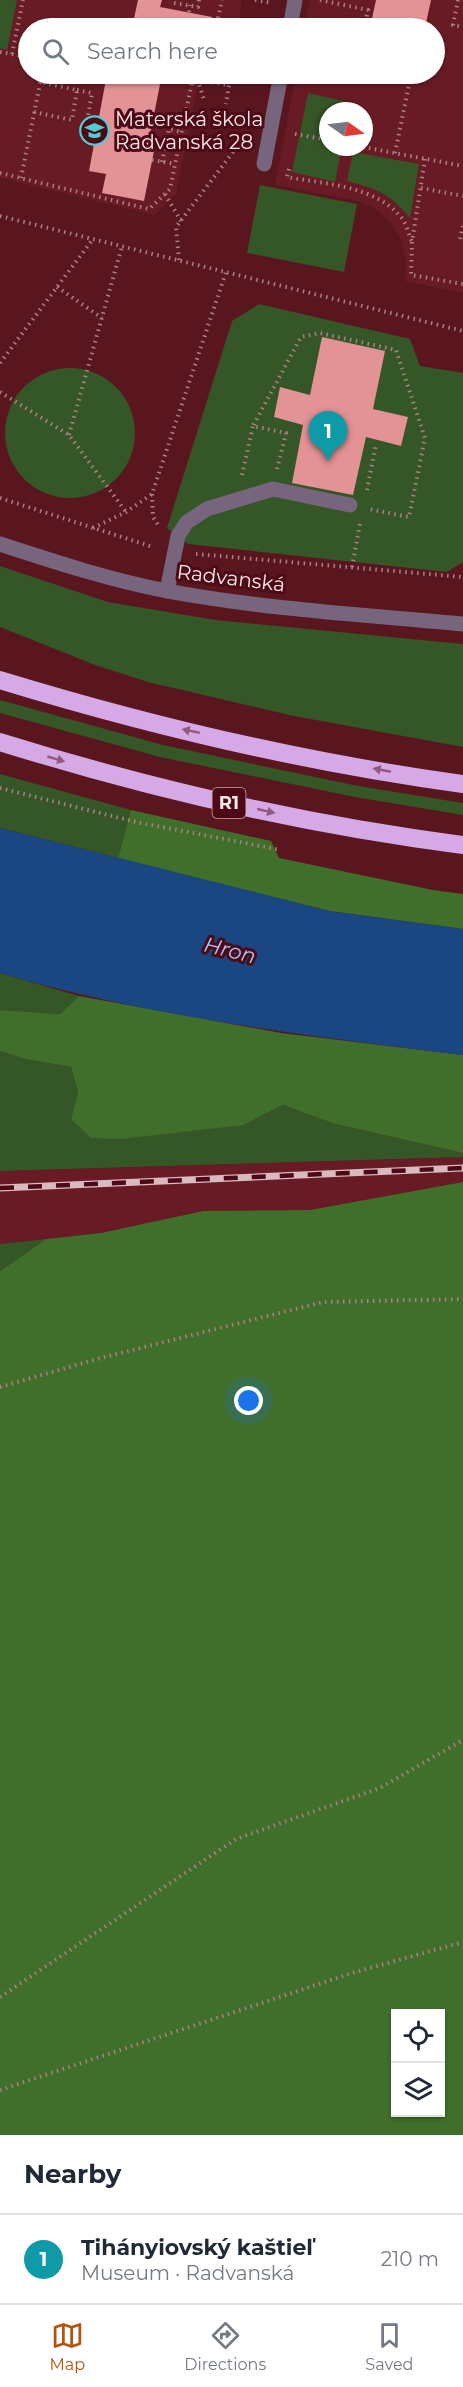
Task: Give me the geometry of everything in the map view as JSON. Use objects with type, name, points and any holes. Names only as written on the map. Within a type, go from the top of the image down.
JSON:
[{"type":"highway","points":[[0,669],[53,696]]},
{"type":"highway","points":[[0,680],[161,725],[277,750],[463,784]]},
{"type":"highway","name":"R1","points":[[0,742],[194,795],[286,815],[463,845]]},
{"type":"street","points":[[292,18],[295,0]]},
{"type":"street","points":[[264,164],[279,84]]},
{"type":"street","points":[[167,591],[178,536],[187,522],[207,509],[273,489],[357,506]]},
{"type":"street","name":"Radvanská","points":[[0,544],[98,576],[167,591],[463,624]]},
{"type":"path","points":[[19,18],[23,0]]},
{"type":"path","points":[[174,3],[198,7],[199,0]]},
{"type":"path","points":[[218,18],[222,0]]},
{"type":"path","points":[[320,0],[368,10],[366,18]]},
{"type":"path","points":[[458,0],[453,25],[463,27]]},
{"type":"path","points":[[189,12],[190,5]]},
{"type":"path","points":[[12,54],[18,25]]},
{"type":"path","points":[[0,52],[18,55]]},
{"type":"path","points":[[21,178],[40,84]]},
{"type":"path","points":[[49,84],[92,93],[86,127]]},
{"type":"path","points":[[0,173],[149,209],[170,189],[192,84]]},
{"type":"path","points":[[199,84],[204,100]]},
{"type":"path","points":[[222,84],[229,85],[226,105]]},
{"type":"path","points":[[395,153],[409,85]]},
{"type":"path","points":[[34,112],[72,120],[77,90]]},
{"type":"path","points":[[162,162],[169,129],[182,132]]},
{"type":"path","points":[[179,260],[176,227],[250,130]]},
{"type":"path","points":[[295,134],[319,138]]},
{"type":"path","points":[[373,149],[463,166]]},
{"type":"path","points":[[152,159],[175,164]]},
{"type":"path","points":[[425,159],[412,242],[411,275],[463,284]]},
{"type":"path","points":[[287,177],[373,196],[404,221],[412,242]]},
{"type":"path","points":[[420,188],[463,196]]},
{"type":"path","points":[[165,194],[181,221]]},
{"type":"path","points":[[0,216],[463,331]]},
{"type":"path","points":[[460,239],[463,226]]},
{"type":"path","points":[[0,363],[93,239]]},
{"type":"path","points":[[69,435],[122,246]]},
{"type":"path","points":[[92,529],[126,512],[152,494],[226,272]]},
{"type":"path","points":[[57,287],[102,318]]},
{"type":"path","points":[[253,426],[285,433],[273,489],[240,483],[253,426],[301,337],[320,333],[396,350],[425,438],[409,517],[357,506]]},
{"type":"path","points":[[0,392],[69,435],[126,512]]},
{"type":"path","points":[[352,567],[357,506],[376,444]]},
{"type":"path","points":[[0,498],[92,529],[174,552],[463,577]]},
{"type":"path","points":[[0,788],[136,822],[281,850]]},
{"type":"path","points":[[0,1387],[97,1359],[323,1302],[463,1299]]},
{"type":"path","points":[[0,1997],[236,1839],[380,1788],[463,1740]]},
{"type":"path","points":[[0,2090],[352,1973],[463,1942]]},
{"type":"shaded area","name":"Materská škola Radvanská 28","points":[[0,0],[242,0],[239,18],[18,18],[18,84],[198,84],[176,194],[154,215],[0,178]]},
{"type":"shaded area","points":[[310,0],[463,0],[463,293],[405,281],[406,261],[402,242],[391,222],[374,208],[357,201],[275,185],[294,84],[445,84],[445,18],[306,18]]},
{"type":"shaded area","points":[[463,1157],[463,1182],[310,1210],[203,1211],[101,1233],[0,1244],[0,1171]]},
{"type":"green space","points":[[0,0],[17,0],[7,50],[0,48]]},
{"type":"green space","points":[[308,93],[347,102],[319,102],[319,156],[340,156],[335,182],[292,172]]},
{"type":"green space","points":[[352,156],[373,156],[419,164],[410,218],[389,197],[347,181]]},
{"type":"green space","points":[[260,185],[357,204],[344,272],[247,253]]},
{"type":"green space","points":[[259,304],[410,339],[420,366],[463,373],[463,562],[447,572],[188,544],[167,528],[232,321]]},
{"type":"green space","points":[[70,368],[95,373],[116,387],[130,408],[135,433],[130,458],[116,479],[95,493],[70,498],[45,493],[24,479],[10,458],[5,433],[10,408],[24,387],[45,373]]},
{"type":"green space","points":[[0,566],[108,602],[216,620],[463,644],[463,747],[294,716],[148,682],[95,665],[0,627]]},
{"type":"green space","points":[[0,700],[163,745],[358,786],[463,803],[463,815],[355,797],[160,757],[0,713]]},
{"type":"green space","points":[[0,774],[131,810],[118,858],[0,828]]},
{"type":"green space","points":[[131,810],[271,841],[279,858],[433,890],[463,894],[463,929],[329,911],[118,858]]},
{"type":"green space","points":[[0,973],[79,996],[60,1014],[0,1010]]},
{"type":"green space","points":[[79,996],[281,1033],[463,1055],[463,1153],[335,1124],[283,1105],[244,1125],[120,1139],[91,1138],[71,1119],[78,1092],[71,1067],[25,1059],[0,1051],[0,1010],[60,1014]]},
{"type":"green space","points":[[0,1051],[25,1059],[71,1067],[78,1092],[71,1119],[244,1125],[283,1105],[335,1124],[463,1153],[463,1157],[0,1171]]},
{"type":"green space","points":[[463,1182],[463,2135],[0,2135],[0,1271],[46,1239],[101,1233],[203,1211],[310,1210]]},
{"type":"green space","points":[[46,1239],[0,1271],[0,1244]]},
{"type":"water","name":"Hron","points":[[0,828],[329,911],[463,929],[463,1055],[288,1032],[172,1013],[114,1002],[0,973]]},
{"type":"building","points":[[138,0],[162,0],[160,7],[212,17],[212,18],[134,18]]},
{"type":"building","points":[[376,0],[431,0],[427,18],[372,18]]},
{"type":"building","points":[[105,84],[160,84],[150,135],[157,136],[144,201],[102,193],[106,174],[89,171]]},
{"type":"building","points":[[322,337],[385,351],[373,409],[408,417],[401,446],[366,437],[353,495],[292,483],[303,425],[274,417],[280,387],[310,395]]},
{"type":"railway","points":[[0,1188],[463,1168]]},
{"type":"place","name":"Materská škola Radvanská 28","points":[[94,131]]},
{"type":"place","name":"Tihányiovský kaštieľ","points":[[328,461]]}]
